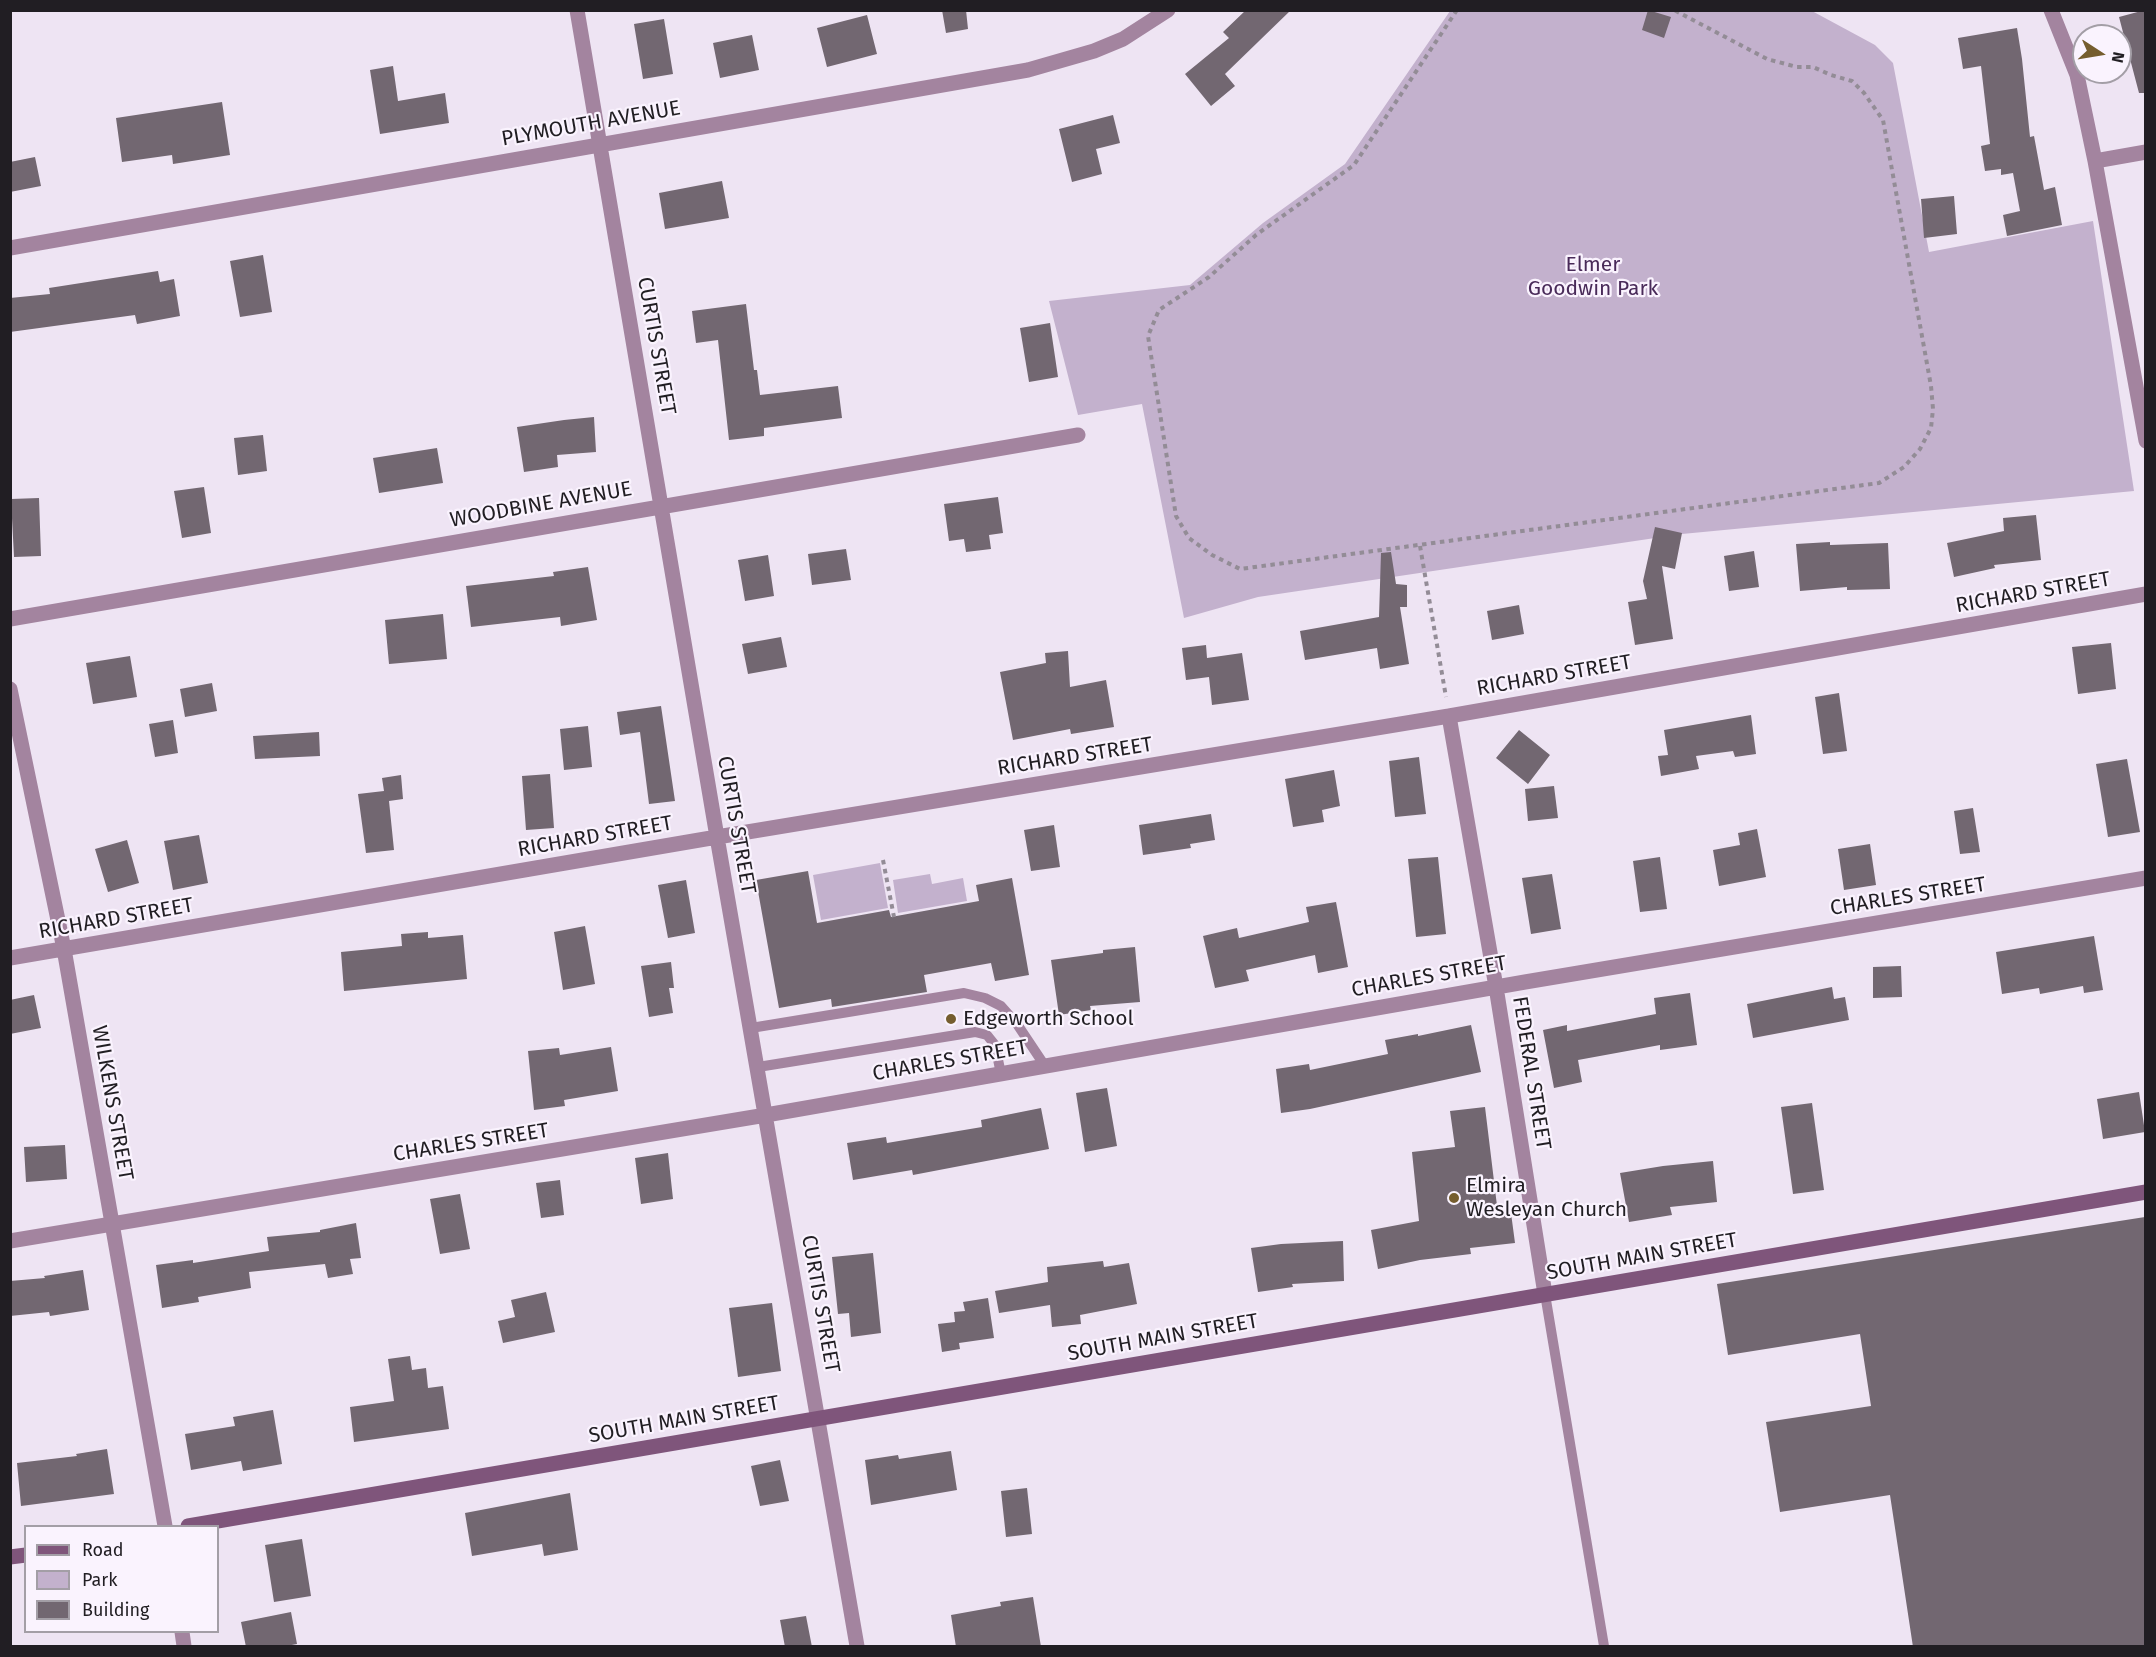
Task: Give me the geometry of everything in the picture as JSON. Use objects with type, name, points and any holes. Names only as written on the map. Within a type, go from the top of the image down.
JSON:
[{"type":"street","name":"CURTIS STREET","points":[[577,10],[857,1647]]},
{"type":"street","name":"PLYMOUTH AVENUE","points":[[10,248],[1028,70],[1094,51],[1124,39],[1168,10]]},
{"type":"street","points":[[2051,10],[2077,75],[2095,161],[2145,441]]},
{"type":"street","points":[[2095,161],[2145,152]]},
{"type":"street","name":"WOODBINE AVENUE","points":[[10,619],[1078,435]]},
{"type":"street","name":"RICHARD STREET","points":[[10,958],[717,837],[1449,716],[2145,594]]},
{"type":"street","name":"WILKENS STREET","points":[[10,689],[64,949],[165,1525]]},
{"type":"street","name":"FEDERAL STREET","points":[[1449,716],[1496,987],[1545,1294]]},
{"type":"street","name":"CHARLES STREET","points":[[10,1241],[766,1115],[1496,987],[2145,878]]},
{"type":"street","name":"SOUTH MAIN STREET","points":[[200,1525],[2145,1192]]},
{"type":"lane","points":[[751,1028],[964,993],[985,998],[1001,1006],[1017,1024],[1045,1066]]},
{"type":"lane","points":[[758,1067],[975,1032],[987,1035],[995,1045],[1001,1074]]},
{"type":"lane","points":[[1545,1294],[1604,1647]]},
{"type":"path","points":[[1456,10],[1354,165],[1256,235],[1209,277],[1159,310],[1148,336],[1176,516],[1189,538],[1212,555],[1240,569],[1879,483],[1904,467],[1920,449],[1931,428],[1933,410],[1883,120],[1852,81],[1813,67],[1797,67],[1767,59],[1674,10]]},
{"type":"path","points":[[1420,546],[1449,716]]},
{"type":"path","points":[[883,860],[894,917]]},
{"type":"green space","name":"Elmer Goodwin Park","points":[[1450,11],[1812,11],[1875,45],[1893,63],[1929,252],[2093,221],[2134,491],[1682,534],[1258,597],[1184,618],[1142,404],[1078,415],[1049,301],[1190,285],[1263,223],[1345,164]]},
{"type":"green space","points":[[880,863],[888,908],[821,920],[813,875]]},
{"type":"green space","points":[[930,874],[932,884],[963,878],[967,901],[898,913],[893,880]]},
{"type":"building","points":[[942,10],[966,10],[968,29],[946,33]]},
{"type":"building","points":[[1246,10],[1291,10],[1225,74],[1235,86],[1211,106],[1185,74],[1229,38],[1223,32]]},
{"type":"building","points":[[1648,10],[1671,17],[1664,38],[1642,30]]},
{"type":"building","points":[[2145,10],[2145,93],[2139,93],[2132,66],[2132,24],[2121,24],[2119,17]]},
{"type":"building","points":[[867,15],[877,54],[827,67],[817,28]]},
{"type":"building","points":[[664,19],[673,74],[643,79],[634,24]]},
{"type":"building","points":[[2017,28],[2030,137],[2034,136],[2044,190],[2055,187],[2062,225],[2007,236],[2003,215],[2020,211],[2013,173],[2001,175],[2001,169],[1985,171],[1981,146],[1990,144],[1981,66],[1963,69],[1958,38]]},
{"type":"building","points":[[752,35],[759,70],[720,78],[713,43]]},
{"type":"building","points":[[393,66],[398,101],[445,93],[449,123],[380,134],[370,70]]},
{"type":"building","points":[[222,102],[230,155],[173,164],[172,155],[122,162],[116,118]]},
{"type":"building","points":[[1113,115],[1120,143],[1096,149],[1102,174],[1072,182],[1059,129]]},
{"type":"building","points":[[35,157],[41,186],[10,192],[10,162]]},
{"type":"building","points":[[722,181],[729,218],[665,229],[659,193]]},
{"type":"building","points":[[1954,196],[1957,234],[1924,238],[1921,199]]},
{"type":"building","points":[[263,255],[272,312],[240,317],[230,261]]},
{"type":"building","points":[[158,271],[160,282],[174,279],[180,316],[137,324],[135,315],[10,332],[10,298],[50,294],[49,288]]},
{"type":"building","points":[[746,304],[754,370],[757,370],[760,395],[838,386],[842,418],[764,428],[764,436],[729,440],[718,340],[696,343],[692,311]]},
{"type":"building","points":[[1050,323],[1058,377],[1029,382],[1020,328]]},
{"type":"building","points":[[594,417],[596,452],[557,455],[558,467],[524,472],[517,427]]},
{"type":"building","points":[[263,435],[267,471],[238,475],[234,438]]},
{"type":"building","points":[[437,448],[443,483],[379,493],[373,458]]},
{"type":"building","points":[[204,487],[211,533],[182,538],[174,491]]},
{"type":"building","points":[[998,497],[1003,533],[989,535],[991,549],[966,552],[964,539],[949,541],[944,504]]},
{"type":"building","points":[[39,498],[41,556],[14,557],[11,499]]},
{"type":"building","points":[[2036,515],[2041,560],[1994,565],[1995,568],[1954,577],[1947,543],[2004,531],[2003,518]]},
{"type":"building","points":[[1655,527],[1682,533],[1675,569],[1662,566],[1673,639],[1635,645],[1628,602],[1647,599],[1643,581]]},
{"type":"building","points":[[1830,542],[1830,545],[1888,543],[1890,589],[1847,590],[1847,587],[1800,591],[1796,544]]},
{"type":"building","points":[[846,549],[851,580],[812,585],[808,554]]},
{"type":"building","points":[[1754,551],[1759,587],[1729,591],[1724,556]]},
{"type":"building","points":[[1391,552],[1396,584],[1407,585],[1407,607],[1400,607],[1409,664],[1380,669],[1377,648],[1305,660],[1300,631],[1379,617],[1381,553]]},
{"type":"building","points":[[768,555],[774,596],[745,601],[738,560]]},
{"type":"building","points":[[588,567],[597,620],[561,626],[560,617],[471,627],[466,586],[554,576],[553,572]]},
{"type":"building","points":[[1519,605],[1524,634],[1492,640],[1487,611]]},
{"type":"building","points":[[443,614],[447,659],[389,664],[385,620]]},
{"type":"building","points":[[781,637],[787,667],[748,674],[742,644]]},
{"type":"building","points":[[2111,643],[2116,689],[2078,694],[2072,647]]},
{"type":"building","points":[[1206,645],[1207,658],[1242,653],[1249,700],[1212,705],[1209,677],[1186,680],[1182,648]]},
{"type":"building","points":[[1068,651],[1070,687],[1106,680],[1114,727],[1071,734],[1070,729],[1013,740],[1000,672],[1046,663],[1045,653]]},
{"type":"building","points":[[130,656],[137,697],[93,704],[86,663]]},
{"type":"building","points":[[212,683],[217,711],[185,717],[180,689]]},
{"type":"building","points":[[1839,693],[1847,751],[1823,754],[1815,697]]},
{"type":"building","points":[[661,706],[675,801],[649,804],[640,732],[620,735],[617,712]]},
{"type":"building","points":[[1751,715],[1756,754],[1735,757],[1733,751],[1696,756],[1699,769],[1661,776],[1658,756],[1668,755],[1664,730]]},
{"type":"building","points":[[173,720],[178,753],[155,757],[149,724]]},
{"type":"building","points":[[588,726],[592,767],[564,770],[560,729]]},
{"type":"building","points":[[1519,730],[1550,755],[1528,784],[1496,758]]},
{"type":"building","points":[[319,732],[320,756],[255,759],[253,736]]},
{"type":"building","points":[[1419,757],[1426,814],[1395,817],[1389,761]]},
{"type":"building","points":[[2127,759],[2140,832],[2108,837],[2096,764]]},
{"type":"building","points":[[1334,770],[1340,806],[1322,810],[1324,822],[1293,827],[1285,779]]},
{"type":"building","points":[[550,774],[554,828],[526,830],[522,776]]},
{"type":"building","points":[[401,775],[403,799],[389,801],[394,850],[366,853],[358,794],[384,791],[382,778]]},
{"type":"building","points":[[1554,786],[1558,818],[1528,821],[1525,789]]},
{"type":"building","points":[[1973,808],[1980,852],[1960,854],[1954,811]]},
{"type":"building","points":[[1211,814],[1215,840],[1190,844],[1191,848],[1143,855],[1139,825]]},
{"type":"building","points":[[1054,825],[1060,867],[1031,871],[1024,830]]},
{"type":"building","points":[[1757,829],[1766,877],[1719,886],[1713,850],[1740,845],[1738,833]]},
{"type":"building","points":[[199,835],[208,883],[173,890],[164,841]]},
{"type":"building","points":[[127,840],[139,883],[108,892],[95,849]]},
{"type":"building","points":[[1870,844],[1876,885],[1844,890],[1838,849]]},
{"type":"building","points":[[1438,857],[1446,934],[1416,937],[1408,859]]},
{"type":"building","points":[[1660,857],[1667,909],[1640,912],[1633,861]]},
{"type":"building","points":[[808,871],[817,923],[889,910],[891,917],[979,901],[976,885],[1012,878],[1029,975],[995,981],[991,963],[924,975],[927,992],[832,1007],[831,999],[779,1008],[756,880]]},
{"type":"building","points":[[1552,874],[1561,929],[1531,934],[1522,878]]},
{"type":"building","points":[[686,880],[695,933],[668,938],[658,885]]},
{"type":"building","points":[[1336,902],[1348,967],[1318,973],[1315,955],[1246,970],[1249,981],[1215,988],[1203,936],[1237,928],[1239,938],[1309,922],[1306,907]]},
{"type":"building","points":[[585,926],[595,984],[563,990],[554,932]]},
{"type":"building","points":[[428,932],[428,938],[463,935],[467,979],[344,991],[341,952],[402,946],[401,934]]},
{"type":"building","points":[[2094,936],[2103,990],[2084,993],[2083,986],[2040,994],[2039,988],[2002,994],[1996,952]]},
{"type":"building","points":[[1135,947],[1140,1002],[1090,1006],[1091,1010],[1059,1015],[1051,960],[1103,953],[1103,950]]},
{"type":"building","points":[[671,962],[674,988],[669,988],[673,1013],[649,1017],[641,966]]},
{"type":"building","points":[[1901,966],[1902,997],[1873,998],[1873,967]]},
{"type":"building","points":[[1832,987],[1834,999],[1845,997],[1849,1020],[1753,1038],[1747,1004]]},
{"type":"building","points":[[1690,993],[1697,1045],[1660,1050],[1660,1045],[1578,1060],[1582,1082],[1554,1088],[1543,1030],[1567,1025],[1567,1031],[1656,1014],[1654,998]]},
{"type":"building","points":[[34,995],[41,1028],[10,1034],[10,1000]]},
{"type":"building","points":[[1471,1025],[1481,1072],[1310,1109],[1281,1113],[1276,1069],[1309,1064],[1310,1070],[1388,1054],[1385,1040]]},
{"type":"building","points":[[611,1047],[618,1091],[564,1100],[565,1106],[534,1110],[528,1051],[559,1048],[560,1055]]},
{"type":"building","points":[[1107,1088],[1117,1146],[1085,1152],[1076,1093]]},
{"type":"building","points":[[2139,1092],[2145,1132],[2103,1139],[2097,1099]]},
{"type":"building","points":[[1812,1103],[1824,1190],[1793,1194],[1781,1107]]},
{"type":"building","points":[[1485,1107],[1498,1214],[1511,1213],[1515,1243],[1470,1248],[1471,1254],[1420,1260],[1378,1269],[1371,1230],[1419,1221],[1412,1152],[1455,1147],[1450,1111]]},
{"type":"building","points":[[1041,1108],[1049,1149],[913,1175],[912,1170],[853,1180],[847,1143],[886,1137],[887,1143],[982,1127],[981,1120]]},
{"type":"building","points":[[65,1145],[67,1179],[26,1182],[24,1147]]},
{"type":"building","points":[[668,1153],[673,1199],[641,1204],[635,1158]]},
{"type":"building","points":[[1713,1161],[1717,1202],[1670,1207],[1672,1215],[1629,1222],[1620,1173]]},
{"type":"building","points":[[560,1180],[564,1215],[541,1218],[536,1183]]},
{"type":"building","points":[[460,1194],[470,1249],[440,1254],[430,1199]]},
{"type":"building","points":[[2145,1217],[2145,1647],[1913,1647],[1890,1495],[1780,1512],[1766,1422],[1871,1406],[1860,1334],[1728,1355],[1717,1284]]},
{"type":"building","points":[[356,1223],[361,1258],[350,1259],[353,1274],[328,1278],[325,1264],[249,1272],[251,1288],[198,1297],[199,1302],[162,1308],[156,1265],[193,1260],[193,1263],[269,1251],[267,1237],[320,1232],[320,1230]]},
{"type":"building","points":[[1343,1241],[1344,1281],[1292,1284],[1293,1287],[1258,1292],[1251,1248]]},
{"type":"building","points":[[873,1253],[881,1333],[851,1337],[849,1313],[838,1314],[832,1257]]},
{"type":"building","points":[[1103,1261],[1104,1267],[1129,1263],[1137,1304],[1080,1315],[1081,1324],[1052,1327],[1050,1305],[999,1313],[995,1291],[1048,1282],[1047,1267]]},
{"type":"building","points":[[83,1270],[89,1310],[50,1316],[49,1312],[10,1316],[10,1281],[45,1278],[44,1276]]},
{"type":"building","points":[[546,1292],[555,1332],[503,1343],[498,1321],[515,1317],[511,1300]]},
{"type":"building","points":[[988,1298],[994,1338],[959,1343],[960,1349],[942,1352],[938,1324],[955,1322],[954,1312],[965,1311],[963,1302]]},
{"type":"building","points":[[772,1303],[781,1371],[738,1377],[729,1308]]},
{"type":"building","points":[[410,1356],[412,1370],[426,1368],[428,1388],[443,1386],[449,1429],[354,1442],[350,1407],[394,1401],[388,1359]]},
{"type":"building","points":[[273,1410],[282,1464],[243,1471],[241,1461],[191,1470],[185,1434],[235,1426],[233,1417]]},
{"type":"building","points":[[107,1449],[114,1494],[21,1506],[17,1463],[77,1456],[76,1454]]},
{"type":"building","points":[[951,1451],[957,1490],[871,1505],[865,1460],[898,1455],[899,1459]]},
{"type":"building","points":[[780,1460],[789,1501],[760,1506],[751,1466]]},
{"type":"building","points":[[1027,1488],[1032,1534],[1006,1537],[1001,1491]]},
{"type":"building","points":[[570,1493],[578,1550],[544,1556],[542,1544],[472,1556],[465,1513]]},
{"type":"building","points":[[302,1539],[311,1596],[274,1602],[265,1545]]},
{"type":"building","points":[[1033,1597],[1041,1647],[956,1647],[951,1615],[1001,1606],[1000,1602]]},
{"type":"building","points":[[291,1612],[297,1644],[281,1647],[246,1647],[241,1622]]},
{"type":"building","points":[[806,1616],[812,1647],[785,1647],[780,1620]]},
{"type":"place","name":"Edgeworth School","points":[[951,1019]]},
{"type":"place","name":"Elmira Wesleyan Church","points":[[1454,1198]]}]
